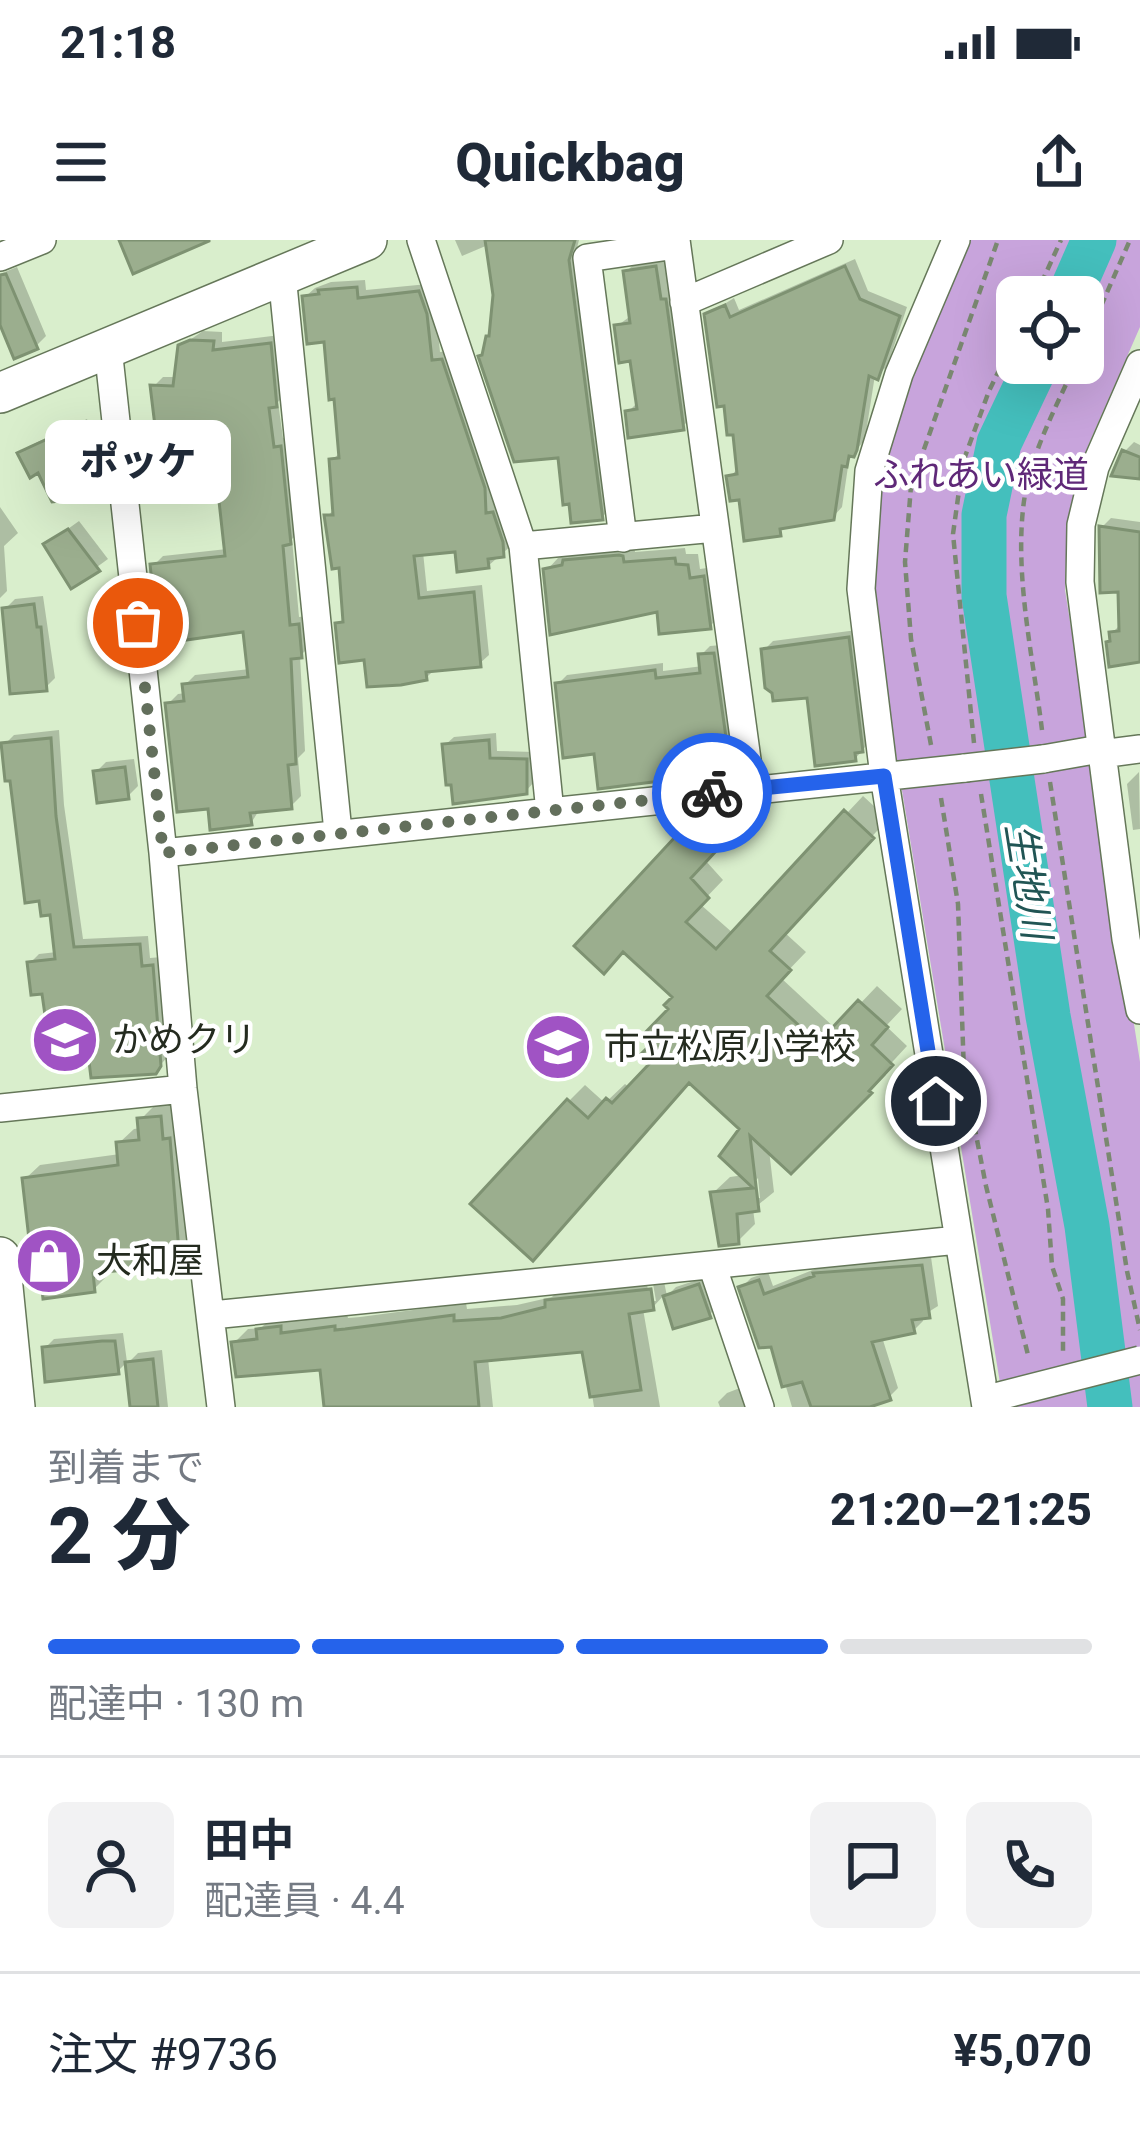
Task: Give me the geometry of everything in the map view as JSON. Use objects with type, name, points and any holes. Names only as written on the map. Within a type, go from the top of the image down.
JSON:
[{"type":"street","points":[[0,257],[42,240]]},
{"type":"street","points":[[0,393],[367,240]]},
{"type":"street","points":[[421,240],[523,546],[550,812]]},
{"type":"street","points":[[684,302],[829,240]]},
{"type":"street","points":[[956,240],[899,374],[869,471],[861,589],[884,776],[983,1402],[1140,1360]]},
{"type":"street","points":[[623,538],[587,258],[676,243],[752,788]]},
{"type":"street","points":[[282,275],[338,832]]},
{"type":"street","points":[[108,348],[163,853],[183,1089],[221,1407]]},
{"type":"street","points":[[1140,364],[1096,467],[1082,525],[1080,582],[1140,1010]]},
{"type":"street","points":[[523,546],[715,528]]},
{"type":"street","points":[[163,853],[752,788],[973,769],[1045,752],[1140,749]]},
{"type":"street","points":[[0,1108],[183,1089]]},
{"type":"street","points":[[212,1315],[958,1240]]},
{"type":"street","points":[[0,1257],[15,1407]]},
{"type":"street","points":[[712,1265],[760,1407]]},
{"type":"path","points":[[932,748],[910,639],[905,562],[911,486],[998,240]]},
{"type":"path","points":[[1044,276],[1060,240]]},
{"type":"path","points":[[1104,299],[1130,240]]},
{"type":"path","points":[[996,376],[963,462],[953,534],[960,637],[975,738],[973,769],[1048,1209],[1052,1266],[1063,1299],[1063,1357]]},
{"type":"path","points":[[1067,384],[1039,445],[1024,501],[1023,578],[1045,752],[1140,1330]]},
{"type":"path","points":[[940,792],[958,904],[964,1073],[986,1186],[1030,1361]]},
{"type":"green space","name":"ふれあい緑道","points":[[971,240],[1140,240],[1140,327],[1087,448],[1067,527],[1065,590],[1140,1062],[1140,1407],[1004,1407],[872,609],[880,477],[911,375]]},
{"type":"building","points":[[119,240],[209,240],[209,241],[133,274]]},
{"type":"building","points":[[485,240],[575,240],[569,260],[603,520],[571,523],[569,504],[563,505],[558,458],[514,462],[478,356],[489,336],[493,295]]},
{"type":"building","points":[[656,266],[661,299],[666,299],[684,430],[628,438],[625,411],[637,409],[630,361],[619,363],[614,325],[630,323],[623,271]]},
{"type":"building","points":[[845,266],[860,299],[900,316],[878,380],[869,376],[857,450],[854,457],[849,456],[847,467],[842,466],[834,520],[744,541],[739,500],[730,501],[726,476],[737,474],[733,435],[727,435],[724,406],[717,407],[704,314],[725,305],[730,317]]},
{"type":"building","points":[[6,274],[38,349],[14,359],[0,325],[0,275]]},
{"type":"building","points":[[357,287],[358,298],[419,291],[427,314],[432,360],[442,359],[485,488],[486,513],[493,512],[503,542],[504,557],[488,559],[489,568],[457,572],[455,552],[414,556],[419,598],[474,592],[481,667],[426,672],[427,680],[401,685],[367,687],[364,660],[339,663],[335,623],[343,622],[339,568],[332,569],[324,515],[333,515],[329,459],[339,458],[334,399],[329,400],[324,342],[307,344],[302,296]]},
{"type":"building","points":[[190,340],[214,341],[213,350],[271,343],[277,407],[269,408],[274,447],[281,446],[291,544],[283,546],[290,625],[299,624],[302,658],[291,659],[296,764],[288,765],[292,809],[250,813],[252,825],[210,830],[208,809],[177,812],[165,703],[184,701],[182,684],[248,677],[243,632],[158,644],[150,564],[225,556],[218,492],[181,496],[179,481],[174,482],[171,450],[158,451],[150,385],[173,386],[178,345]]},
{"type":"building","points":[[78,425],[81,431],[85,428],[100,458],[96,464],[99,497],[52,502],[38,473],[30,478],[17,453]]},
{"type":"building","points":[[1122,450],[1140,457],[1140,479],[1111,476]]},
{"type":"building","points":[[1099,526],[1140,532],[1140,662],[1109,667],[1106,642],[1109,632],[1119,631],[1118,592],[1100,593]]},
{"type":"building","points":[[68,529],[100,571],[71,589],[43,544]]},
{"type":"building","points":[[619,555],[624,562],[675,558],[676,564],[688,565],[690,578],[704,576],[711,629],[659,634],[657,612],[550,635],[543,569],[562,565],[563,560]]},
{"type":"building","points":[[34,604],[47,691],[10,694],[2,608]]},
{"type":"building","points":[[849,637],[863,752],[855,753],[856,761],[815,766],[807,698],[773,701],[765,688],[761,649]]},
{"type":"building","points":[[714,653],[731,772],[598,789],[594,754],[563,758],[555,683],[655,670],[656,678],[700,673],[698,654]]},
{"type":"building","points":[[51,738],[74,947],[140,944],[142,966],[153,965],[161,1066],[156,1074],[91,1078],[88,1053],[51,1057],[42,994],[31,995],[27,962],[55,959],[50,915],[41,916],[39,901],[25,903],[1,743]]},
{"type":"building","points":[[489,740],[490,758],[527,759],[527,794],[453,804],[442,744]]},
{"type":"building","points":[[125,767],[129,799],[97,803],[93,771]]},
{"type":"building","points":[[844,810],[874,838],[770,951],[791,970],[767,996],[818,1043],[858,1000],[888,1027],[872,1045],[893,1065],[869,1091],[872,1093],[791,1174],[750,1136],[759,1211],[737,1214],[739,1244],[719,1246],[710,1192],[753,1188],[719,1156],[739,1129],[689,1083],[533,1261],[470,1204],[567,1099],[588,1118],[606,1098],[612,1103],[649,1064],[640,1055],[650,1045],[641,1037],[668,1009],[664,1005],[672,997],[623,952],[604,974],[574,946],[688,823],[717,850],[691,878],[709,898],[686,922],[716,949]]},
{"type":"building","points":[[161,1116],[163,1139],[170,1138],[180,1265],[93,1273],[95,1292],[43,1299],[41,1280],[33,1274],[22,1178],[118,1165],[116,1142],[139,1140],[137,1118]]},
{"type":"building","points":[[922,1265],[930,1318],[912,1320],[915,1333],[872,1342],[891,1400],[870,1407],[811,1407],[802,1382],[782,1387],[771,1347],[759,1348],[738,1287],[759,1280],[764,1294],[813,1273]]},
{"type":"building","points":[[699,1284],[711,1318],[673,1329],[663,1296]]},
{"type":"building","points":[[651,1289],[654,1310],[629,1314],[641,1390],[590,1397],[582,1352],[475,1362],[479,1407],[324,1407],[320,1370],[236,1377],[231,1342],[257,1339],[256,1329],[281,1326],[281,1333],[454,1315],[454,1321],[501,1318],[545,1307],[545,1300]]},
{"type":"building","points":[[115,1341],[119,1374],[45,1382],[42,1347]]},
{"type":"building","points":[[153,1359],[158,1407],[130,1407],[125,1362]]},
{"type":"waterway","name":"生地川","points":[[1078,276],[1094,240]]},
{"type":"waterway","name":"生地川","points":[[1027,384],[999,443],[984,515],[984,596],[1048,1016],[1087,1226],[1110,1407]]},
{"type":"way so far","points":[[138,623],[163,853],[712,793]]},
{"type":"place","name":"ポッケ","points":[[138,623]]},
{"type":"place","name":"かめクリ","points":[[65,1040]]},
{"type":"place","name":"市立松原小学校","points":[[558,1047]]},
{"type":"place","name":"大和屋","points":[[49,1261]]},
{"type":"route","points":[[712,793],[884,776],[936,1101]]}]
